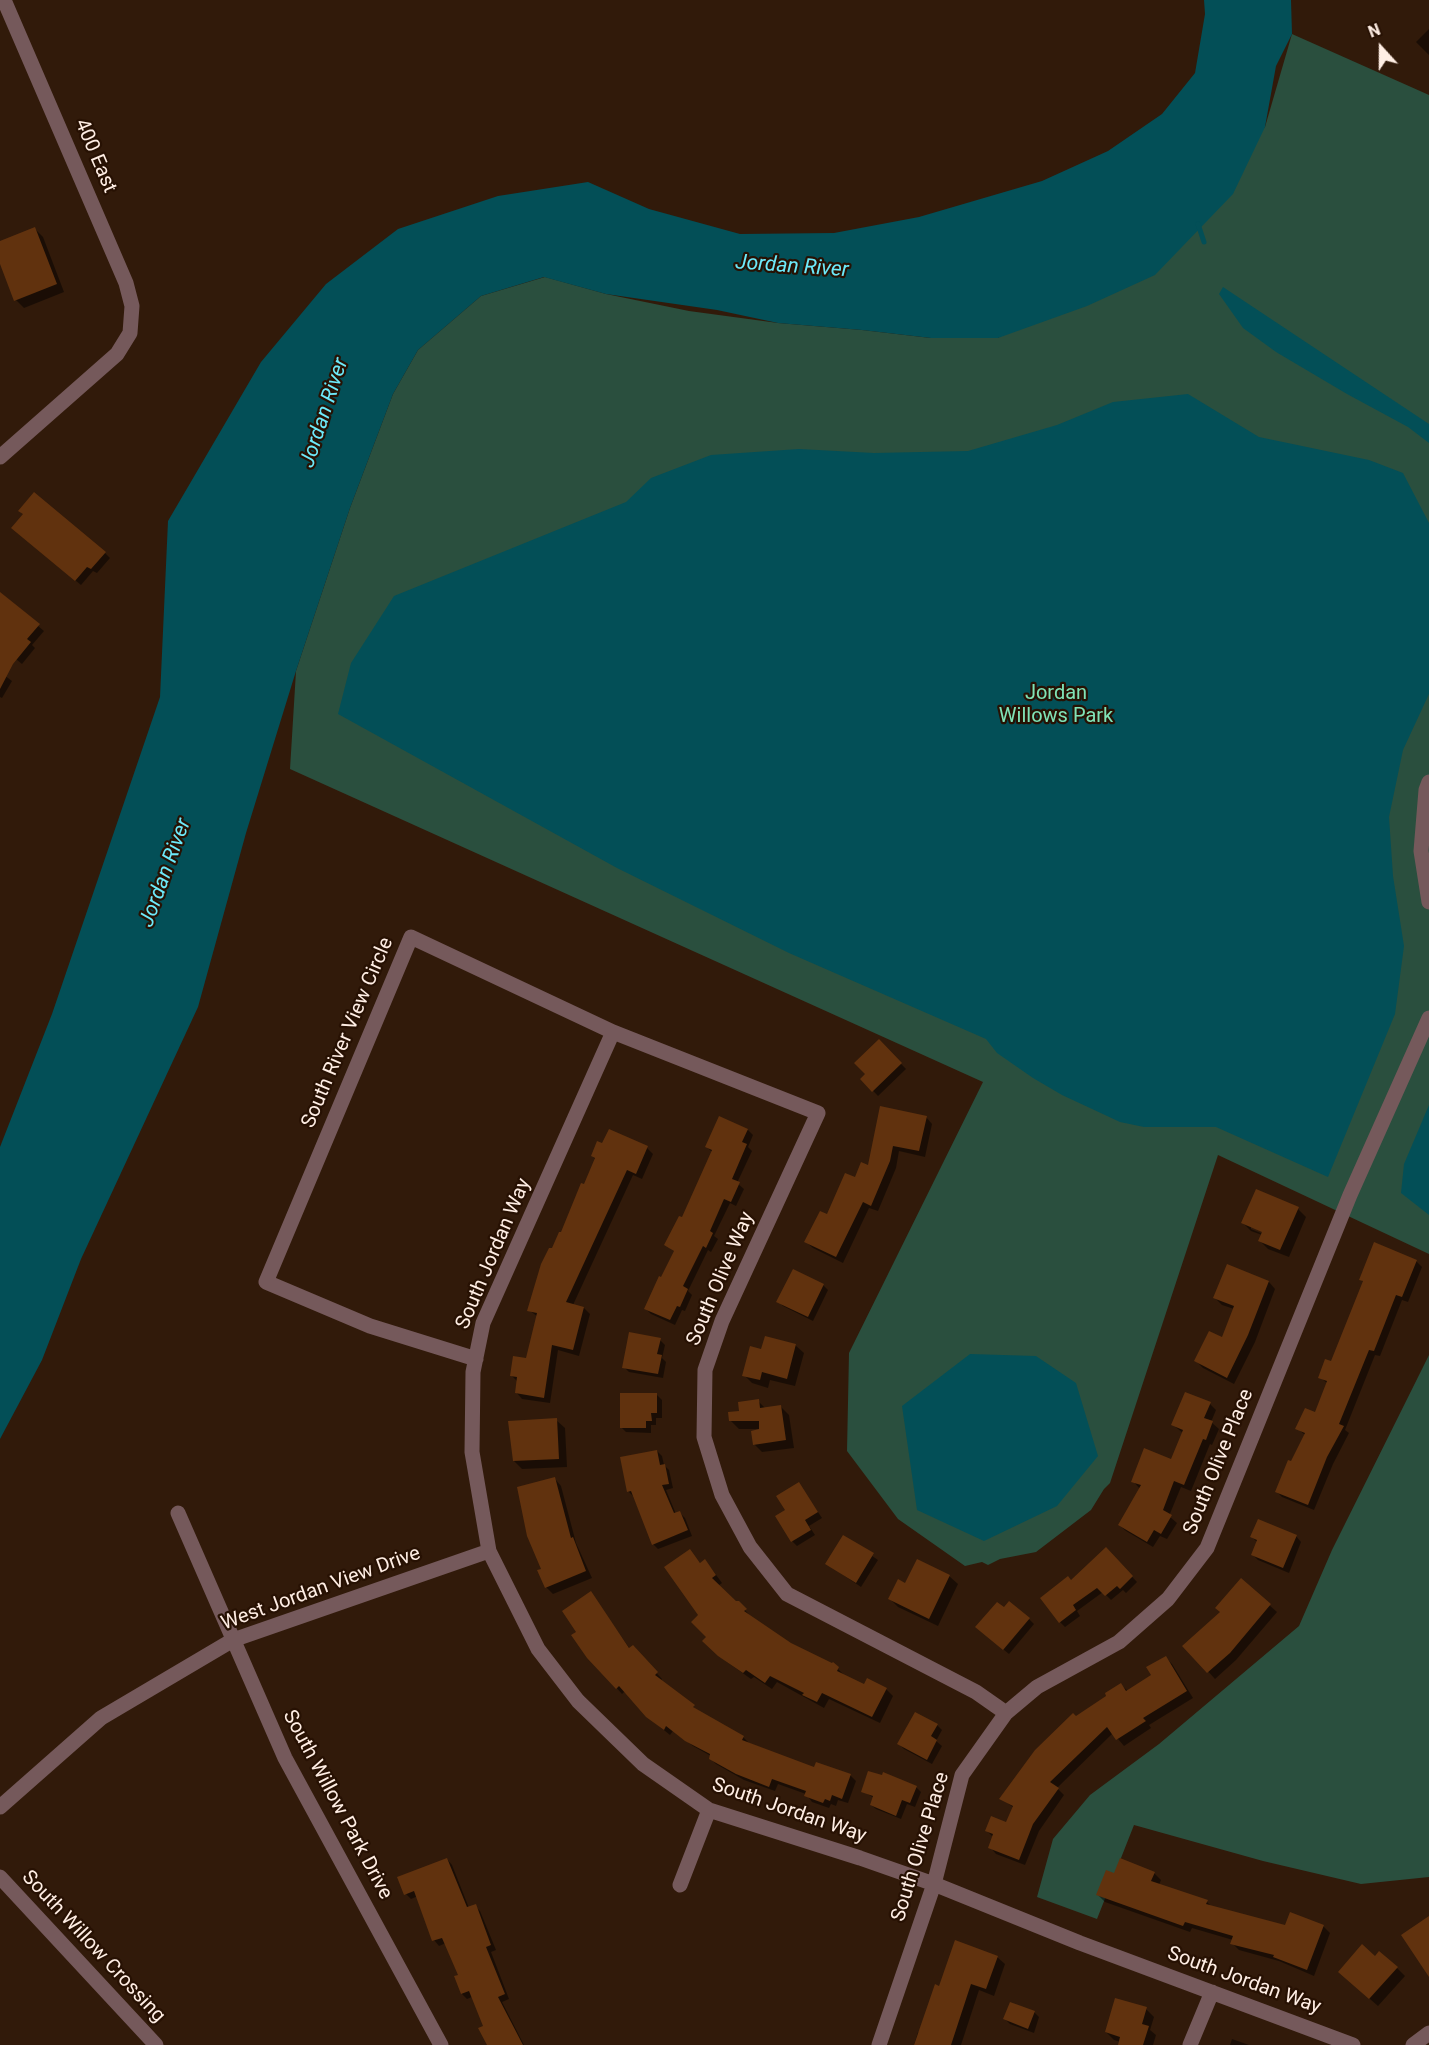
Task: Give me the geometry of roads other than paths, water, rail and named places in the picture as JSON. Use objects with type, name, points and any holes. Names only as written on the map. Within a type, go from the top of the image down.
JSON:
[{"type":"street","name":"400 East","points":[[0,457],[117,354],[130,333],[132,306],[126,283],[4,0]]},
{"type":"street","points":[[1429,782],[1426,790],[1421,851],[1429,902]]},
{"type":"street","name":"South River View Circle","points":[[476,1359],[370,1326],[266,1282],[411,937],[614,1032],[818,1113]]},
{"type":"street","name":"South Olive Place","points":[[879,2045],[934,1884],[962,1775],[1006,1713],[1036,1687],[1119,1642],[1168,1599],[1207,1548],[1350,1195],[1429,1018]]},
{"type":"street","name":"South Jordan Way","points":[[614,1032],[483,1323],[473,1372],[472,1452],[489,1551],[538,1649],[578,1701],[644,1764],[709,1810],[934,1884],[1080,1943],[1353,2045]]},
{"type":"street","name":"South Olive Way","points":[[818,1113],[722,1321],[705,1370],[704,1437],[722,1494],[750,1547],[787,1594],[976,1692],[1006,1713]]},
{"type":"street","name":"South Willow Park Drive","points":[[178,1514],[285,1758],[441,2045]]},
{"type":"street","name":"West Jordan View Drive","points":[[0,1807],[101,1718],[233,1640],[489,1551]]},
{"type":"street","points":[[680,1885],[709,1810]]},
{"type":"street","name":"South Willow Crossing","points":[[0,1877],[156,2045]]},
{"type":"street","points":[[1190,2045],[1212,1992]]},
{"type":"street","points":[[1413,2045],[1429,2033]]},
{"type":"water","name":"Jordan River","points":[[1204,0],[1291,0],[1292,34],[1276,66],[1265,127],[1233,194],[1155,275],[1087,306],[998,338],[931,338],[778,323],[717,310],[606,294],[544,277],[481,296],[418,350],[393,394],[350,508],[246,833],[198,1007],[81,1259],[42,1360],[0,1439],[0,1147],[52,1014],[160,697],[168,521],[261,362],[326,284],[398,229],[498,196],[588,182],[649,209],[740,234],[834,233],[919,217],[1042,181],[1108,151],[1162,114],[1195,73],[1205,14]]},
{"type":"water","points":[[1223,287],[1429,424],[1429,443],[1408,427],[1276,352],[1243,328],[1219,294]]},
{"type":"water","points":[[1188,394],[1259,437],[1369,460],[1403,473],[1429,523],[1429,694],[1403,750],[1389,817],[1393,876],[1404,946],[1395,1014],[1328,1177],[1216,1127],[1144,1127],[1120,1122],[1062,1095],[997,1053],[986,1039],[789,953],[617,868],[338,714],[351,663],[394,596],[626,502],[651,478],[711,455],[799,449],[874,453],[968,451],[1057,425],[1113,402]]},
{"type":"water","points":[[1429,1105],[1429,1215],[1401,1193],[1404,1164]]},
{"type":"water","points":[[970,1354],[1036,1356],[1076,1383],[1098,1456],[1057,1506],[984,1541],[917,1510],[902,1406]]},
{"type":"waterway","points":[[1198,224],[1204,242]]},
{"type":"park label","name":"Jordan Willows Park","points":[[1056,706]]}]
